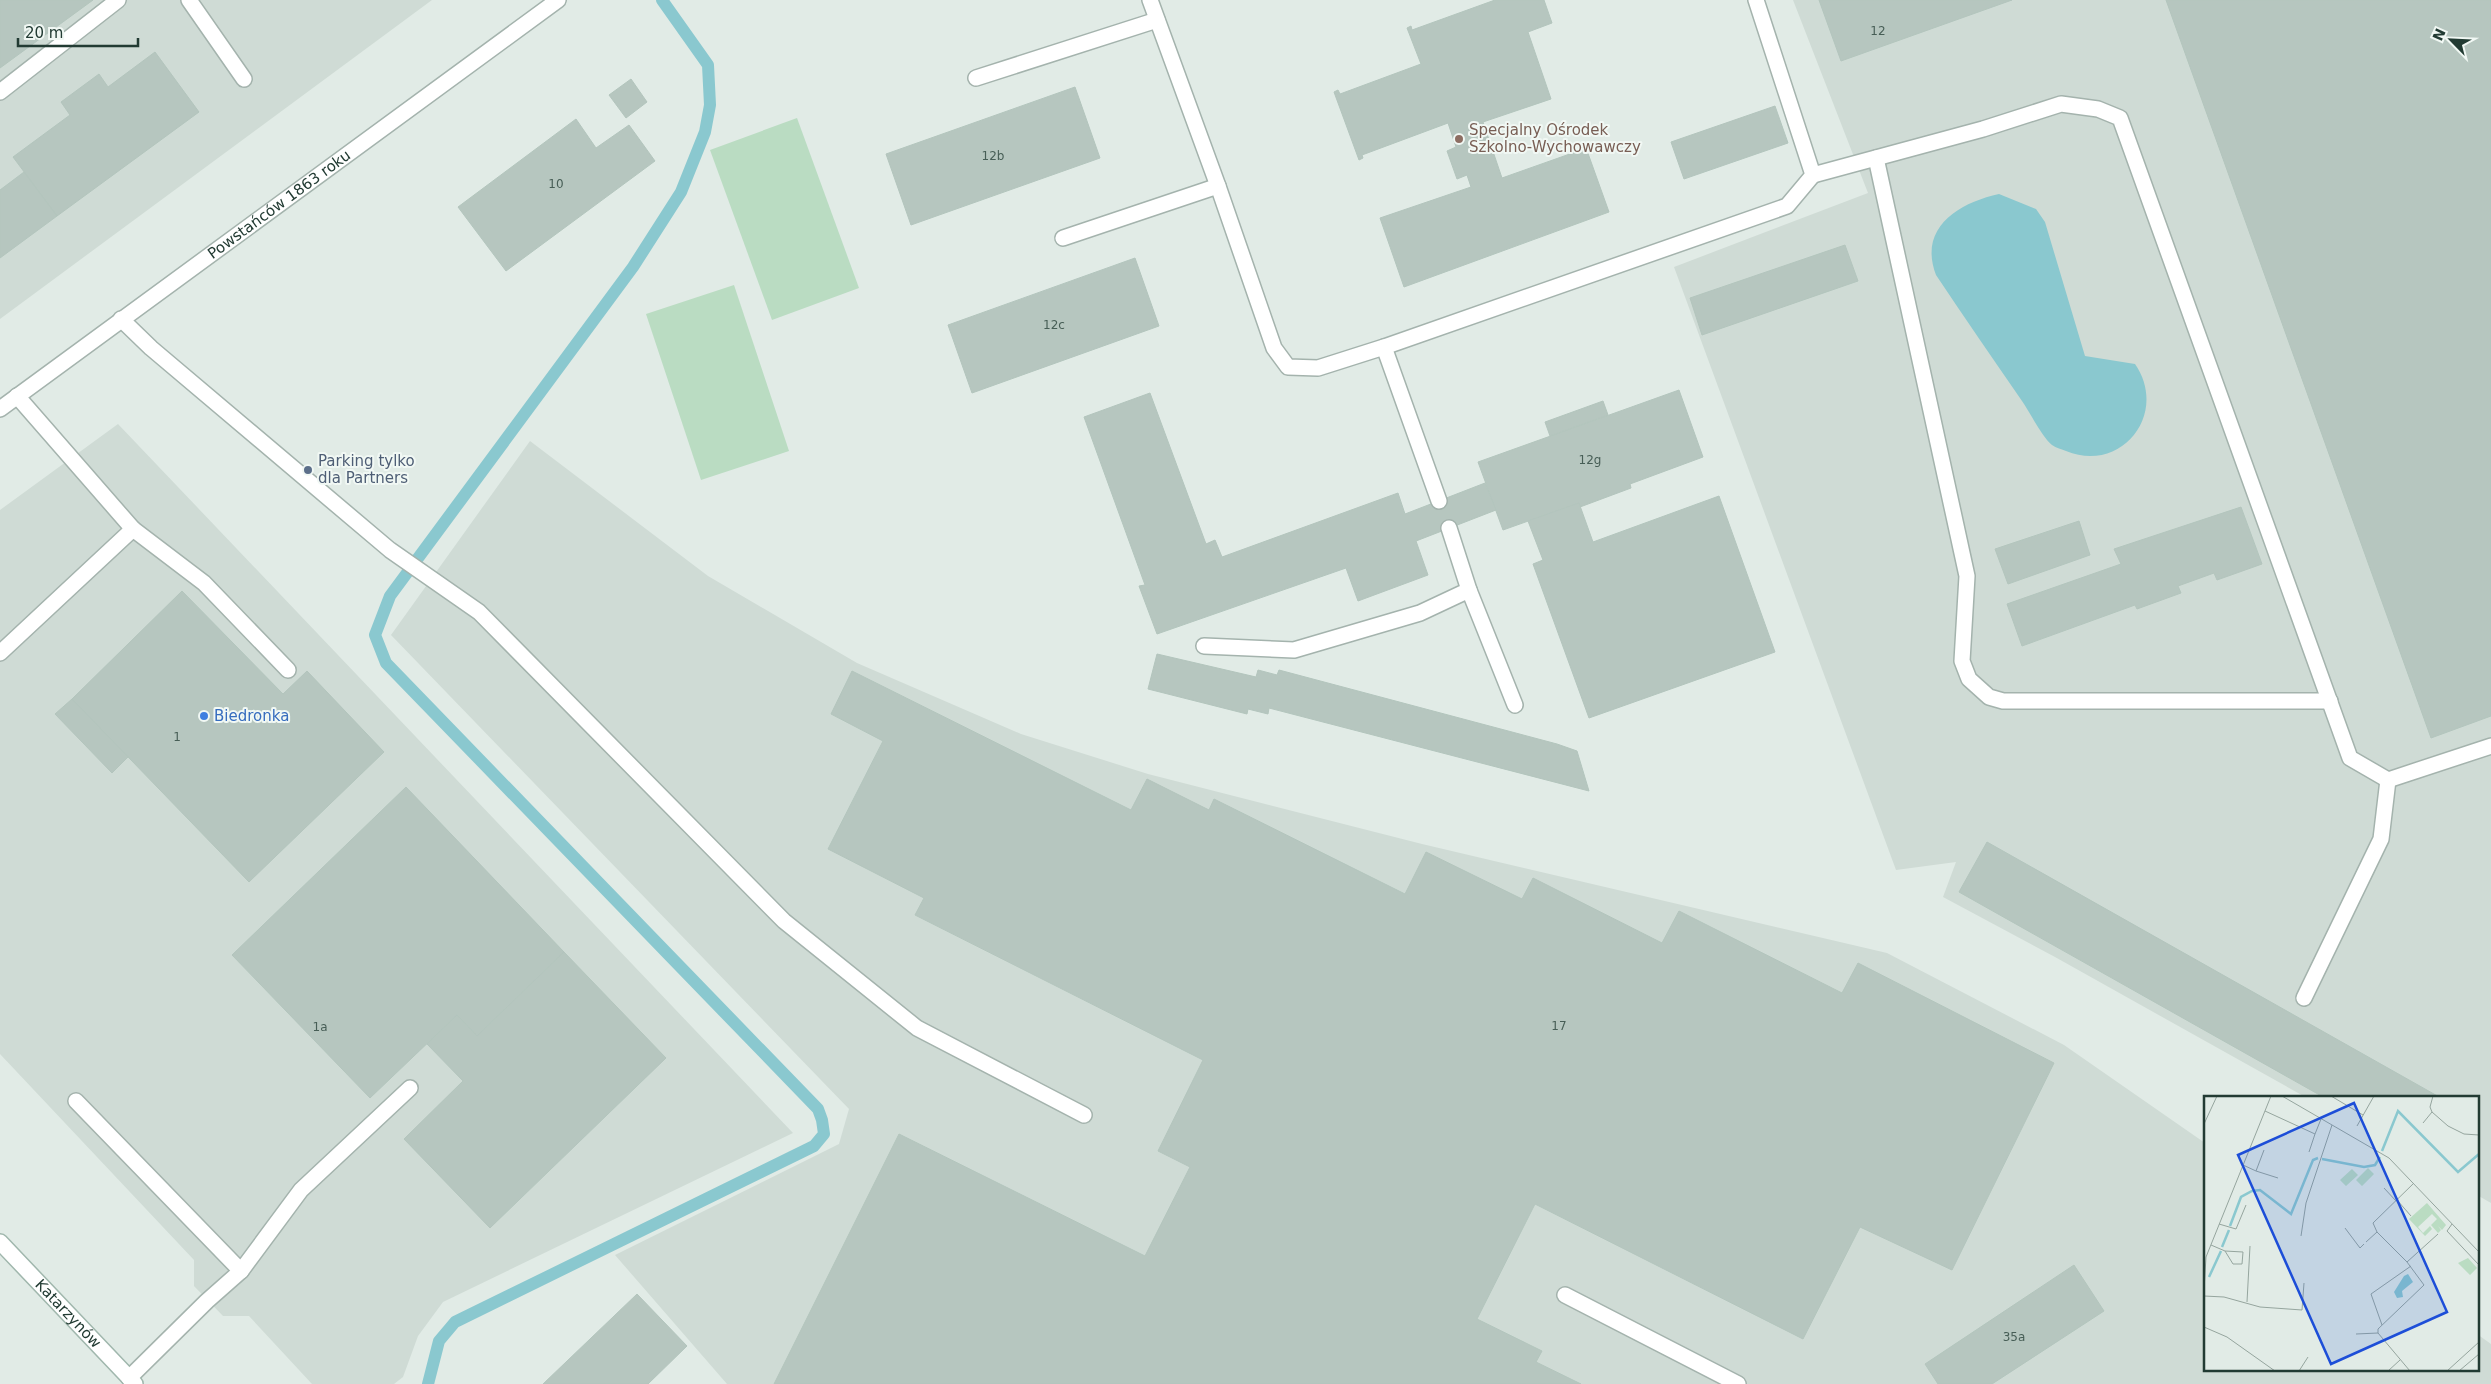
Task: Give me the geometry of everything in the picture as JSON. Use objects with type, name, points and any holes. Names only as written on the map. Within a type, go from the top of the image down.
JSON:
[{"type":"street","points":[[0,92],[118,0]]},
{"type":"street","points":[[189,0],[244,79]]},
{"type":"street","name":"Powstańców 1863 roku","points":[[0,409],[558,0]]},
{"type":"street","points":[[1152,0],[1157,20],[1218,186],[1274,348],[1288,366],[1318,368],[1384,347],[1788,206],[1813,175],[1983,129],[2061,104],[2098,108],[2120,118],[2350,758],[2388,780],[2491,746]]},
{"type":"street","points":[[1756,0],[1813,175]]},
{"type":"street","points":[[976,78],[1157,20]]},
{"type":"street","points":[[1876,158],[1967,576],[1962,660],[1969,679],[1989,697],[2003,701],[2330,701]]},
{"type":"street","points":[[1063,238],[1218,186]]},
{"type":"street","points":[[121,319],[151,348],[390,550],[479,612],[784,921],[917,1028],[1084,1115]]},
{"type":"street","points":[[1384,347],[1439,501]]},
{"type":"street","points":[[17,396],[133,529],[204,583],[288,670]]},
{"type":"street","points":[[1449,528],[1469,590],[1515,704]]},
{"type":"street","points":[[0,653],[133,529]]},
{"type":"street","points":[[1204,646],[1294,650],[1420,613],[1469,590]]},
{"type":"street","points":[[2304,998],[2381,839],[2388,780]]},
{"type":"street","points":[[132,1381],[207,1301],[241,1271],[301,1190],[410,1088]]},
{"type":"street","points":[[76,1100],[241,1271]]},
{"type":"street","name":"Katarzynów","points":[[0,1242],[132,1381]]},
{"type":"street","points":[[1565,1295],[1738,1384]]},
{"type":"shaded area","points":[[0,0],[432,0],[0,319]]},
{"type":"shaded area","points":[[1793,0],[2491,0],[2491,1203],[2478,1196],[2478,1096],[2303,1096],[2055,957],[1943,897],[1956,862],[1896,870],[1674,267],[1868,193]]},
{"type":"shaded area","points":[[118,424],[793,1133],[443,1302],[418,1336],[403,1377],[394,1384],[312,1384],[249,1316],[223,1316],[194,1286],[194,1260],[0,1054],[0,510]]},
{"type":"shaded area","points":[[530,441],[708,576],[857,663],[1021,734],[1148,774],[1422,844],[1887,953],[2064,1045],[2204,1142],[2204,1372],[2478,1372],[2478,1335],[2491,1344],[2491,1384],[727,1384],[615,1255],[839,1144],[849,1109],[391,635]]},
{"type":"green space","points":[[797,118],[859,288],[772,320],[710,150]]},
{"type":"green space","points":[[734,285],[789,451],[701,480],[646,314]]},
{"type":"water","points":[[1999,194],[2036,209],[2045,222],[2085,356],[2135,364],[2144,383],[2146,401],[2143,419],[2134,434],[2121,446],[2105,454],[2086,456],[2057,448],[2048,442],[1936,275],[1932,258],[1932,244],[1937,231],[1945,220],[1969,204]]},
{"type":"building","points":[[0,0],[93,0],[0,68]]},
{"type":"building","points":[[1495,0],[1544,0],[1552,23],[1528,32],[1551,99],[1483,122],[1502,178],[1581,150],[1580,147],[1585,145],[1609,212],[1404,287],[1380,218],[1471,187],[1467,175],[1457,179],[1447,151],[1456,147],[1448,123],[1362,155],[1363,158],[1359,160],[1334,92],[1338,90],[1340,94],[1421,64],[1407,28],[1411,26],[1412,30]]},
{"type":"building","points":[[1819,0],[2012,0],[1841,61]]},
{"type":"building","points":[[2166,0],[2491,0],[2491,716],[2431,738]]},
{"type":"building","points":[[155,52],[199,112],[57,216],[13,157],[70,115],[61,102],[99,74],[108,87]]},
{"type":"building","points":[[631,79],[647,102],[626,118],[609,95]]},
{"type":"building","points":[[1075,87],[1100,158],[911,225],[886,154]]},
{"type":"building","points":[[1775,106],[1788,143],[1684,179],[1671,142]]},
{"type":"building","points":[[576,119],[596,148],[629,125],[655,161],[506,271],[458,207]]},
{"type":"building","points":[[24,172],[57,216],[0,258],[0,190]]},
{"type":"building","points":[[1845,245],[1858,281],[1702,335],[1690,298]]},
{"type":"building","points":[[1135,258],[1159,326],[972,393],[948,325]]},
{"type":"building","points":[[1679,390],[1703,457],[1630,484],[1631,488],[1580,507],[1579,503],[1503,530],[1478,462]]},
{"type":"building","points":[[1150,393],[1206,544],[1215,540],[1222,557],[1398,493],[1405,514],[1485,483],[1496,510],[1416,541],[1428,575],[1358,601],[1346,568],[1157,634],[1139,586],[1145,585],[1084,417]]},
{"type":"building","points":[[1603,401],[1608,415],[1550,436],[1545,422]]},
{"type":"building","points":[[1719,496],[1775,652],[1589,718],[1533,564],[1543,560],[1528,521],[1579,503],[1593,542]]},
{"type":"building","points":[[2241,507],[2262,564],[2217,580],[2214,573],[2178,586],[2181,593],[2137,609],[2135,605],[2022,646],[2007,604],[2121,564],[2114,549]]},
{"type":"building","points":[[2079,521],[2090,555],[2008,584],[1995,549]]},
{"type":"building","points":[[182,591],[283,694],[307,671],[384,752],[249,882],[72,699]]},
{"type":"building","points":[[1157,654],[1256,677],[1258,670],[1277,675],[1279,670],[1557,744],[1577,751],[1589,791],[1269,708],[1268,714],[1248,709],[1247,714],[1148,689]]},
{"type":"building","points":[[852,671],[1131,810],[1147,779],[1209,810],[1214,799],[1405,894],[1426,852],[1522,899],[1533,878],[1662,943],[1679,911],[1842,993],[1858,963],[2054,1063],[1952,1270],[1860,1227],[1803,1339],[1535,1204],[1477,1319],[1542,1351],[1536,1362],[1581,1384],[774,1384],[899,1134],[1145,1256],[1190,1167],[1158,1151],[1203,1060],[915,915],[924,898],[828,849],[883,741],[831,714]]},
{"type":"building","points":[[72,699],[128,757],[112,773],[55,714]]},
{"type":"building","points":[[406,787],[564,952],[477,1036],[457,1015],[370,1098],[232,955]]},
{"type":"building","points":[[1987,842],[2437,1096],[2321,1096],[1959,892]]},
{"type":"building","points":[[564,952],[666,1058],[490,1228],[404,1139],[463,1081],[427,1044],[457,1015],[477,1036]]},
{"type":"building","points":[[2074,1265],[2104,1311],[1992,1384],[1938,1384],[1925,1364]]},
{"type":"building","points":[[637,1294],[687,1346],[648,1384],[543,1384]]},
{"type":"waterway","points":[[428,1384],[439,1341],[455,1322],[814,1146],[824,1134],[818,1109],[386,663],[375,635],[390,596],[633,267],[681,192],[705,132],[710,105],[708,65],[662,0]]},
{"type":"place","name":"Specjalny Ośrodek Szkolno-Wychowawczy","points":[[1459,139]]},
{"type":"place","name":"Parking tylko dla Partners","points":[[308,470]]},
{"type":"place","name":"Biedronka","points":[[204,716]]}]
